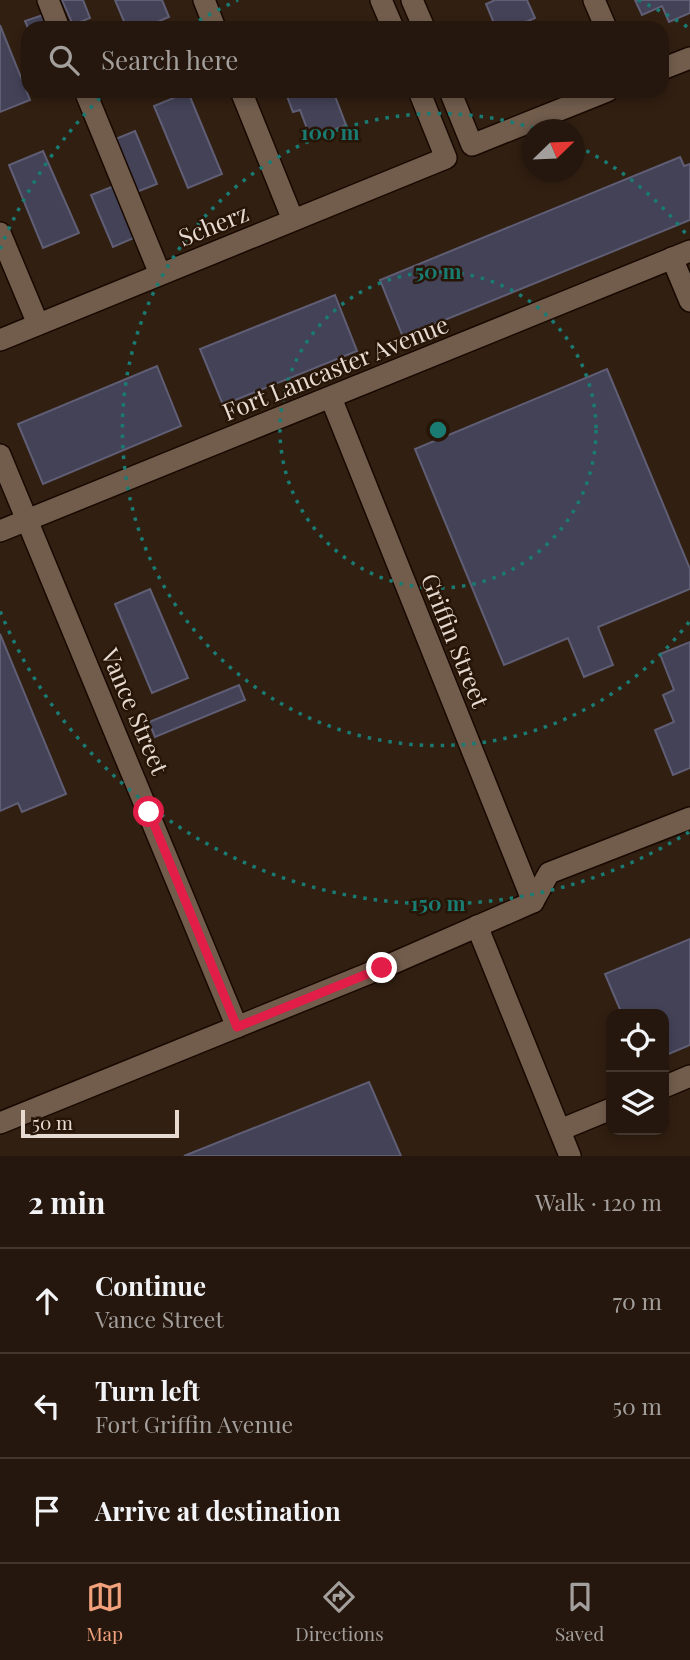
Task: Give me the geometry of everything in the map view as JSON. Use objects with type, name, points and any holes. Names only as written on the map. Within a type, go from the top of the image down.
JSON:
[{"type":"street","points":[[48,0],[56,21]]},
{"type":"street","points":[[204,0],[212,21]]},
{"type":"street","points":[[381,0],[390,21]]},
{"type":"street","points":[[412,0],[421,21]]},
{"type":"street","points":[[594,0],[603,21]]},
{"type":"street","points":[[669,66],[690,58]]},
{"type":"street","points":[[88,98],[160,274]]},
{"type":"street","points":[[244,98],[293,220]]},
{"type":"street","name":"Scherz","points":[[0,340],[446,158],[422,98]]},
{"type":"street","points":[[453,98],[471,145],[589,98]]},
{"type":"street","points":[[0,233],[37,324]]},
{"type":"street","points":[[681,254],[690,301]]},
{"type":"street","name":"Fort Lancaster Avenue","points":[[0,531],[681,254]]},
{"type":"street","name":"Griffin Street","points":[[331,398],[533,902]]},
{"type":"street","name":"Vance Street","points":[[0,455],[237,1027]]},
{"type":"street","points":[[0,1123],[533,902],[549,873],[690,818]]},
{"type":"street","points":[[477,926],[570,1156]]},
{"type":"street","points":[[669,1085],[690,1076]]},
{"type":"street","points":[[560,1130],[606,1111]]},
{"type":"building","points":[[62,0],[83,0],[90,18],[71,21]]},
{"type":"building","points":[[115,0],[162,0],[169,17],[159,21],[124,21]]},
{"type":"building","points":[[495,0],[527,0],[535,18],[528,21],[493,21],[486,4]]},
{"type":"building","points":[[635,0],[690,0],[690,13],[669,22],[662,6],[642,15]]},
{"type":"building","points":[[43,15],[45,21],[25,21]]},
{"type":"building","points":[[0,25],[21,78],[21,98],[30,100],[0,112]]},
{"type":"building","points":[[173,98],[190,98],[222,174],[188,188],[154,106]]},
{"type":"building","points":[[288,98],[336,98],[346,125],[311,139],[300,110],[293,112]]},
{"type":"building","points":[[135,131],[157,184],[134,193],[113,140]]},
{"type":"building","points":[[43,151],[79,233],[43,248],[9,165]]},
{"type":"building","points":[[680,157],[684,166],[690,164],[690,220],[403,337],[380,280]]},
{"type":"building","points":[[114,186],[136,237],[113,247],[91,195]]},
{"type":"building","points":[[335,295],[357,351],[223,405],[200,349]]},
{"type":"building","points":[[157,366],[181,426],[43,484],[18,424]]},
{"type":"building","points":[[607,369],[690,569],[690,589],[598,627],[613,665],[584,677],[568,638],[504,665],[415,449]]},
{"type":"building","points":[[150,589],[188,678],[152,693],[115,604]]},
{"type":"building","points":[[0,634],[66,794],[22,812],[18,803],[0,811]]},
{"type":"building","points":[[690,642],[690,768],[673,775],[655,730],[674,722],[663,695],[674,690],[660,654]]},
{"type":"building","points":[[239,685],[245,700],[155,737],[149,722]]},
{"type":"building","points":[[690,939],[690,1045],[669,1054],[669,1009],[620,1009],[605,974]]},
{"type":"building","points":[[369,1082],[401,1156],[184,1156]]},
{"type":"route","points":[[149,812],[237,1027],[382,968]]}]
